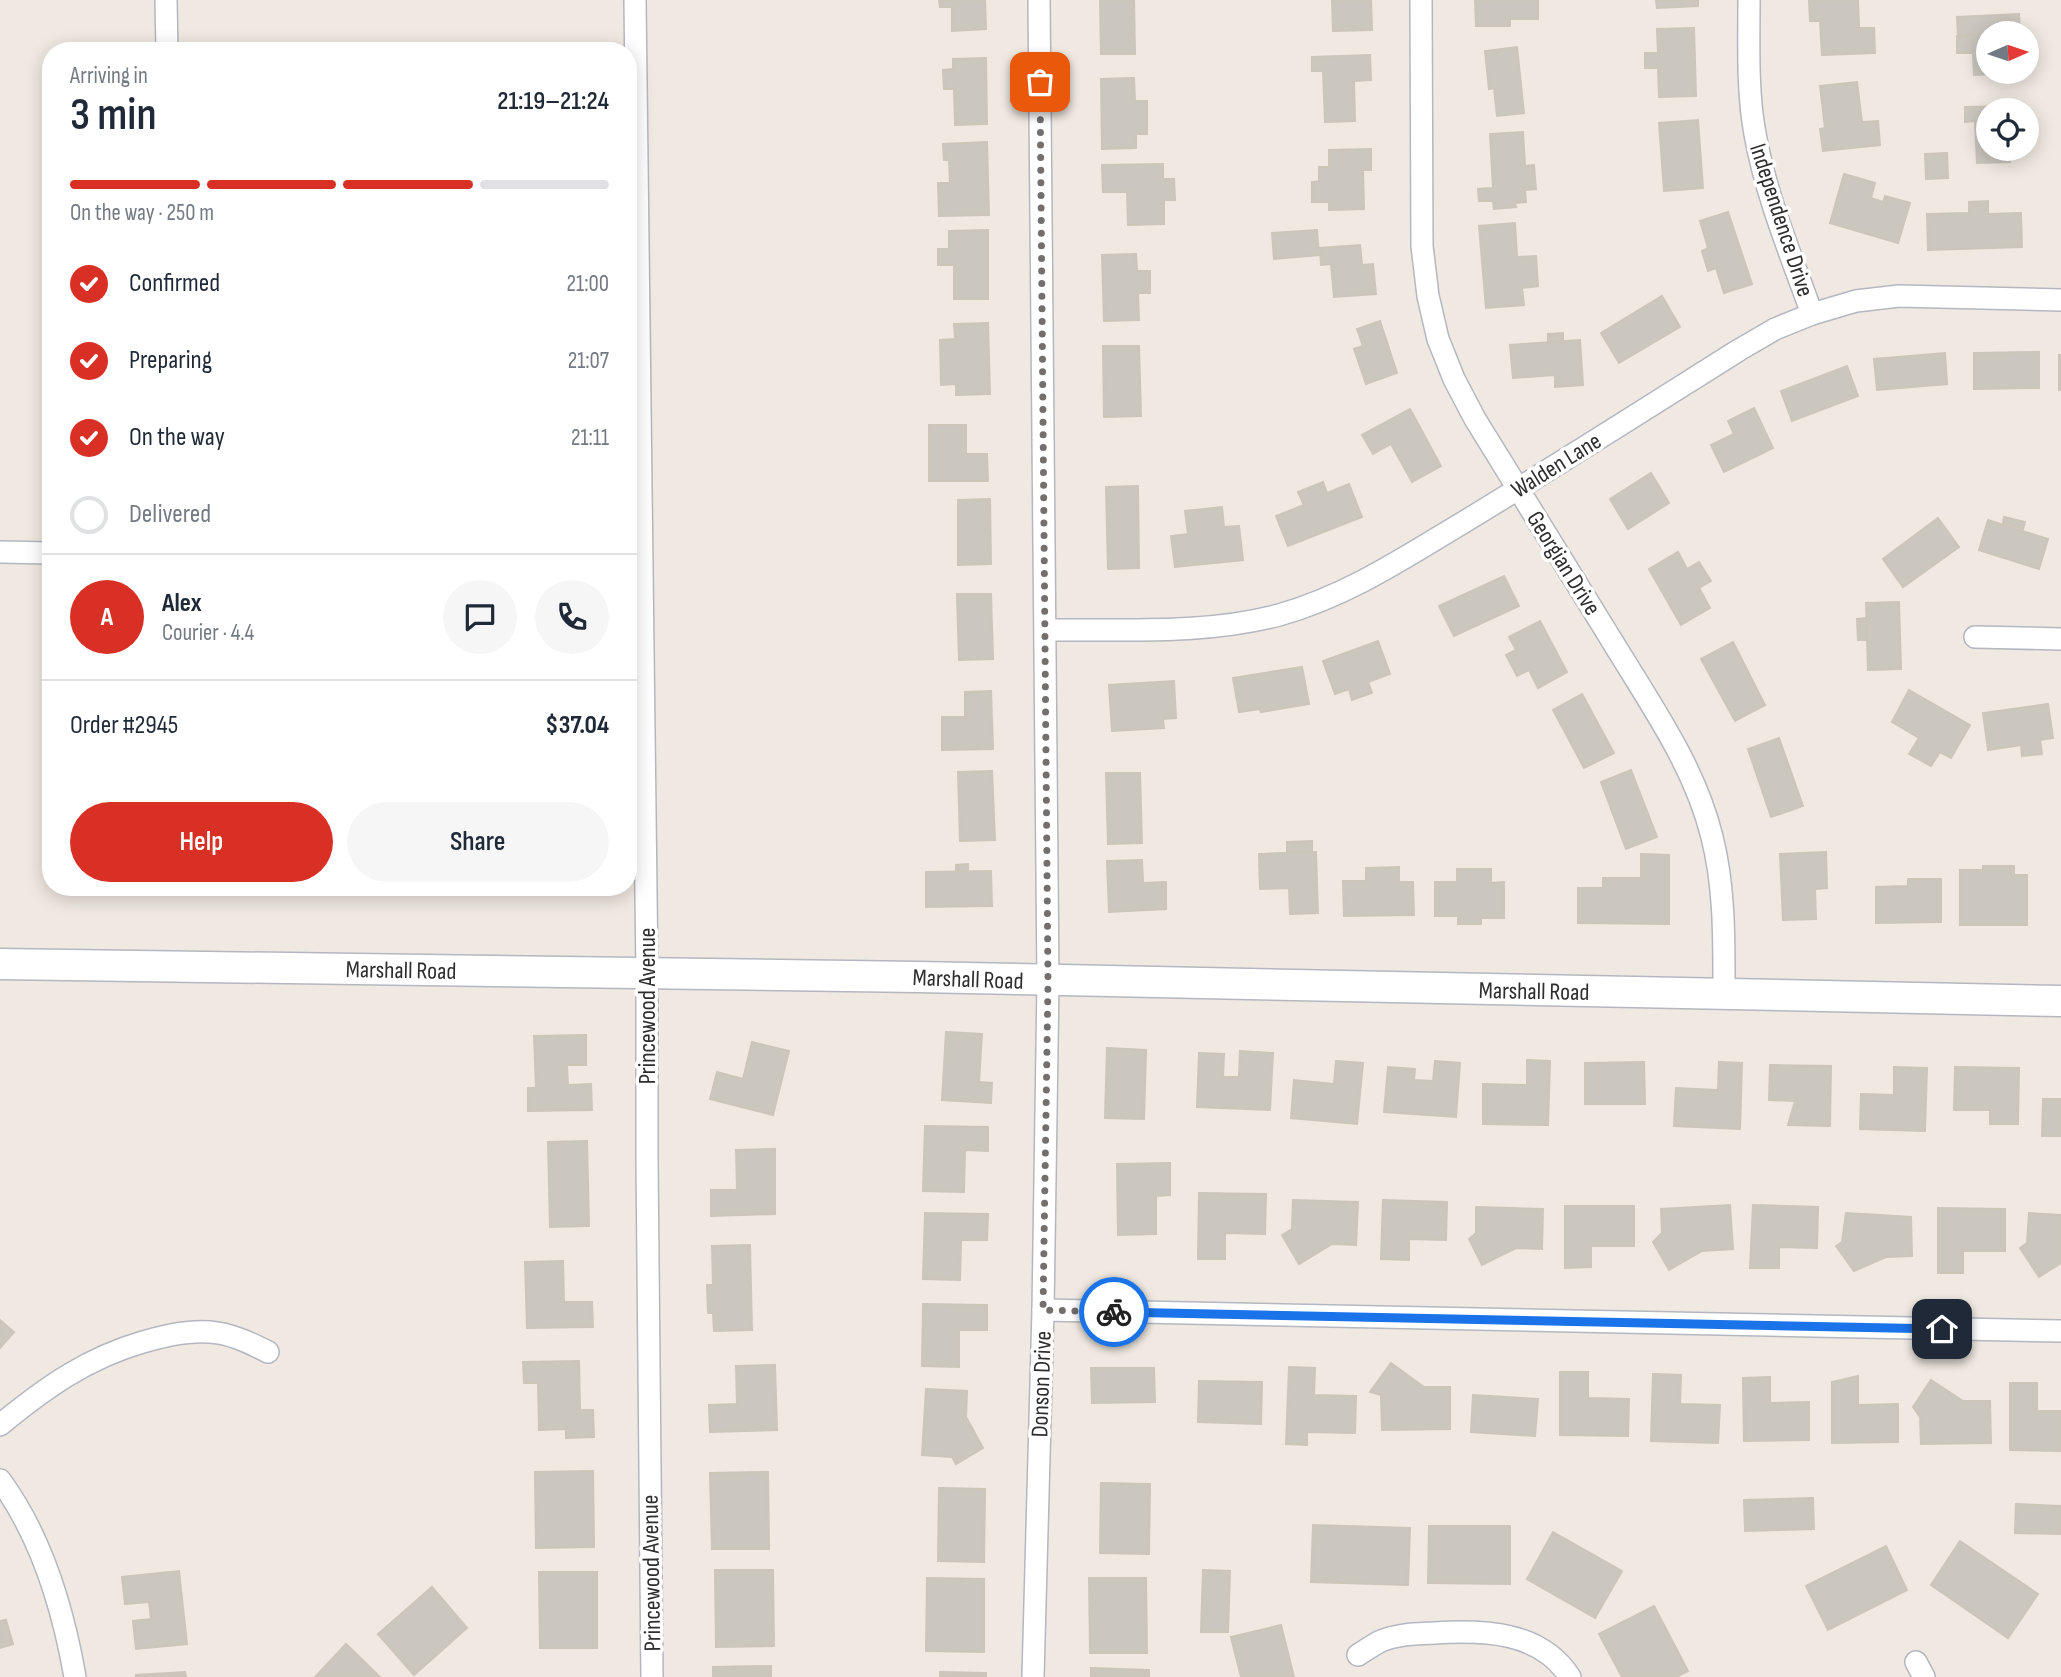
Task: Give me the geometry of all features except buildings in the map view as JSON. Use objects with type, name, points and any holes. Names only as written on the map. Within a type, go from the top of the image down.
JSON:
[{"type":"street","points":[[166,0],[167,42]]},
{"type":"street","name":"Princewood Avenue","points":[[635,0],[635,42]]},
{"type":"street","name":"Donson Drive","points":[[1033,1677],[1048,981],[1039,0]]},
{"type":"street","name":"Georgian Drive","points":[[1421,0],[1422,246],[1428,296],[1438,339],[1454,379],[1475,419],[1678,751],[1699,794],[1720,876],[1724,920],[1724,995]]},
{"type":"street","name":"Independence Drive","points":[[1749,0],[1750,81],[1755,133],[1766,183],[1812,314]]},
{"type":"street","name":"Walden Lane","points":[[1046,630],[1178,628],[1231,624],[1278,615],[1318,602],[1366,581],[1519,489],[1739,350],[1775,329],[1812,314],[1856,301],[1899,296],[2061,300]]},
{"type":"street","points":[[0,552],[42,553]]},
{"type":"street","name":"Princewood Avenue","points":[[637,623],[648,974],[652,1677]]},
{"type":"street","points":[[1975,637],[2061,639]]},
{"type":"street","name":"Marshall Road","points":[[0,964],[917,977],[2061,1001]]},
{"type":"street","points":[[1043,1310],[2061,1331]]},
{"type":"street","points":[[0,1424],[39,1393],[82,1365],[122,1348],[158,1337],[190,1332],[218,1333],[246,1341],[268,1352]]},
{"type":"street","points":[[0,1480],[33,1536],[52,1579],[66,1626],[75,1677]]},
{"type":"street","points":[[1358,1655],[1382,1641],[1404,1634],[1486,1632],[1534,1643],[1551,1655],[1570,1677]]},
{"type":"way so far","points":[[1040,82],[1048,981],[1043,1310],[1114,1312]]},
{"type":"route","points":[[1114,1312],[1942,1329]]}]
